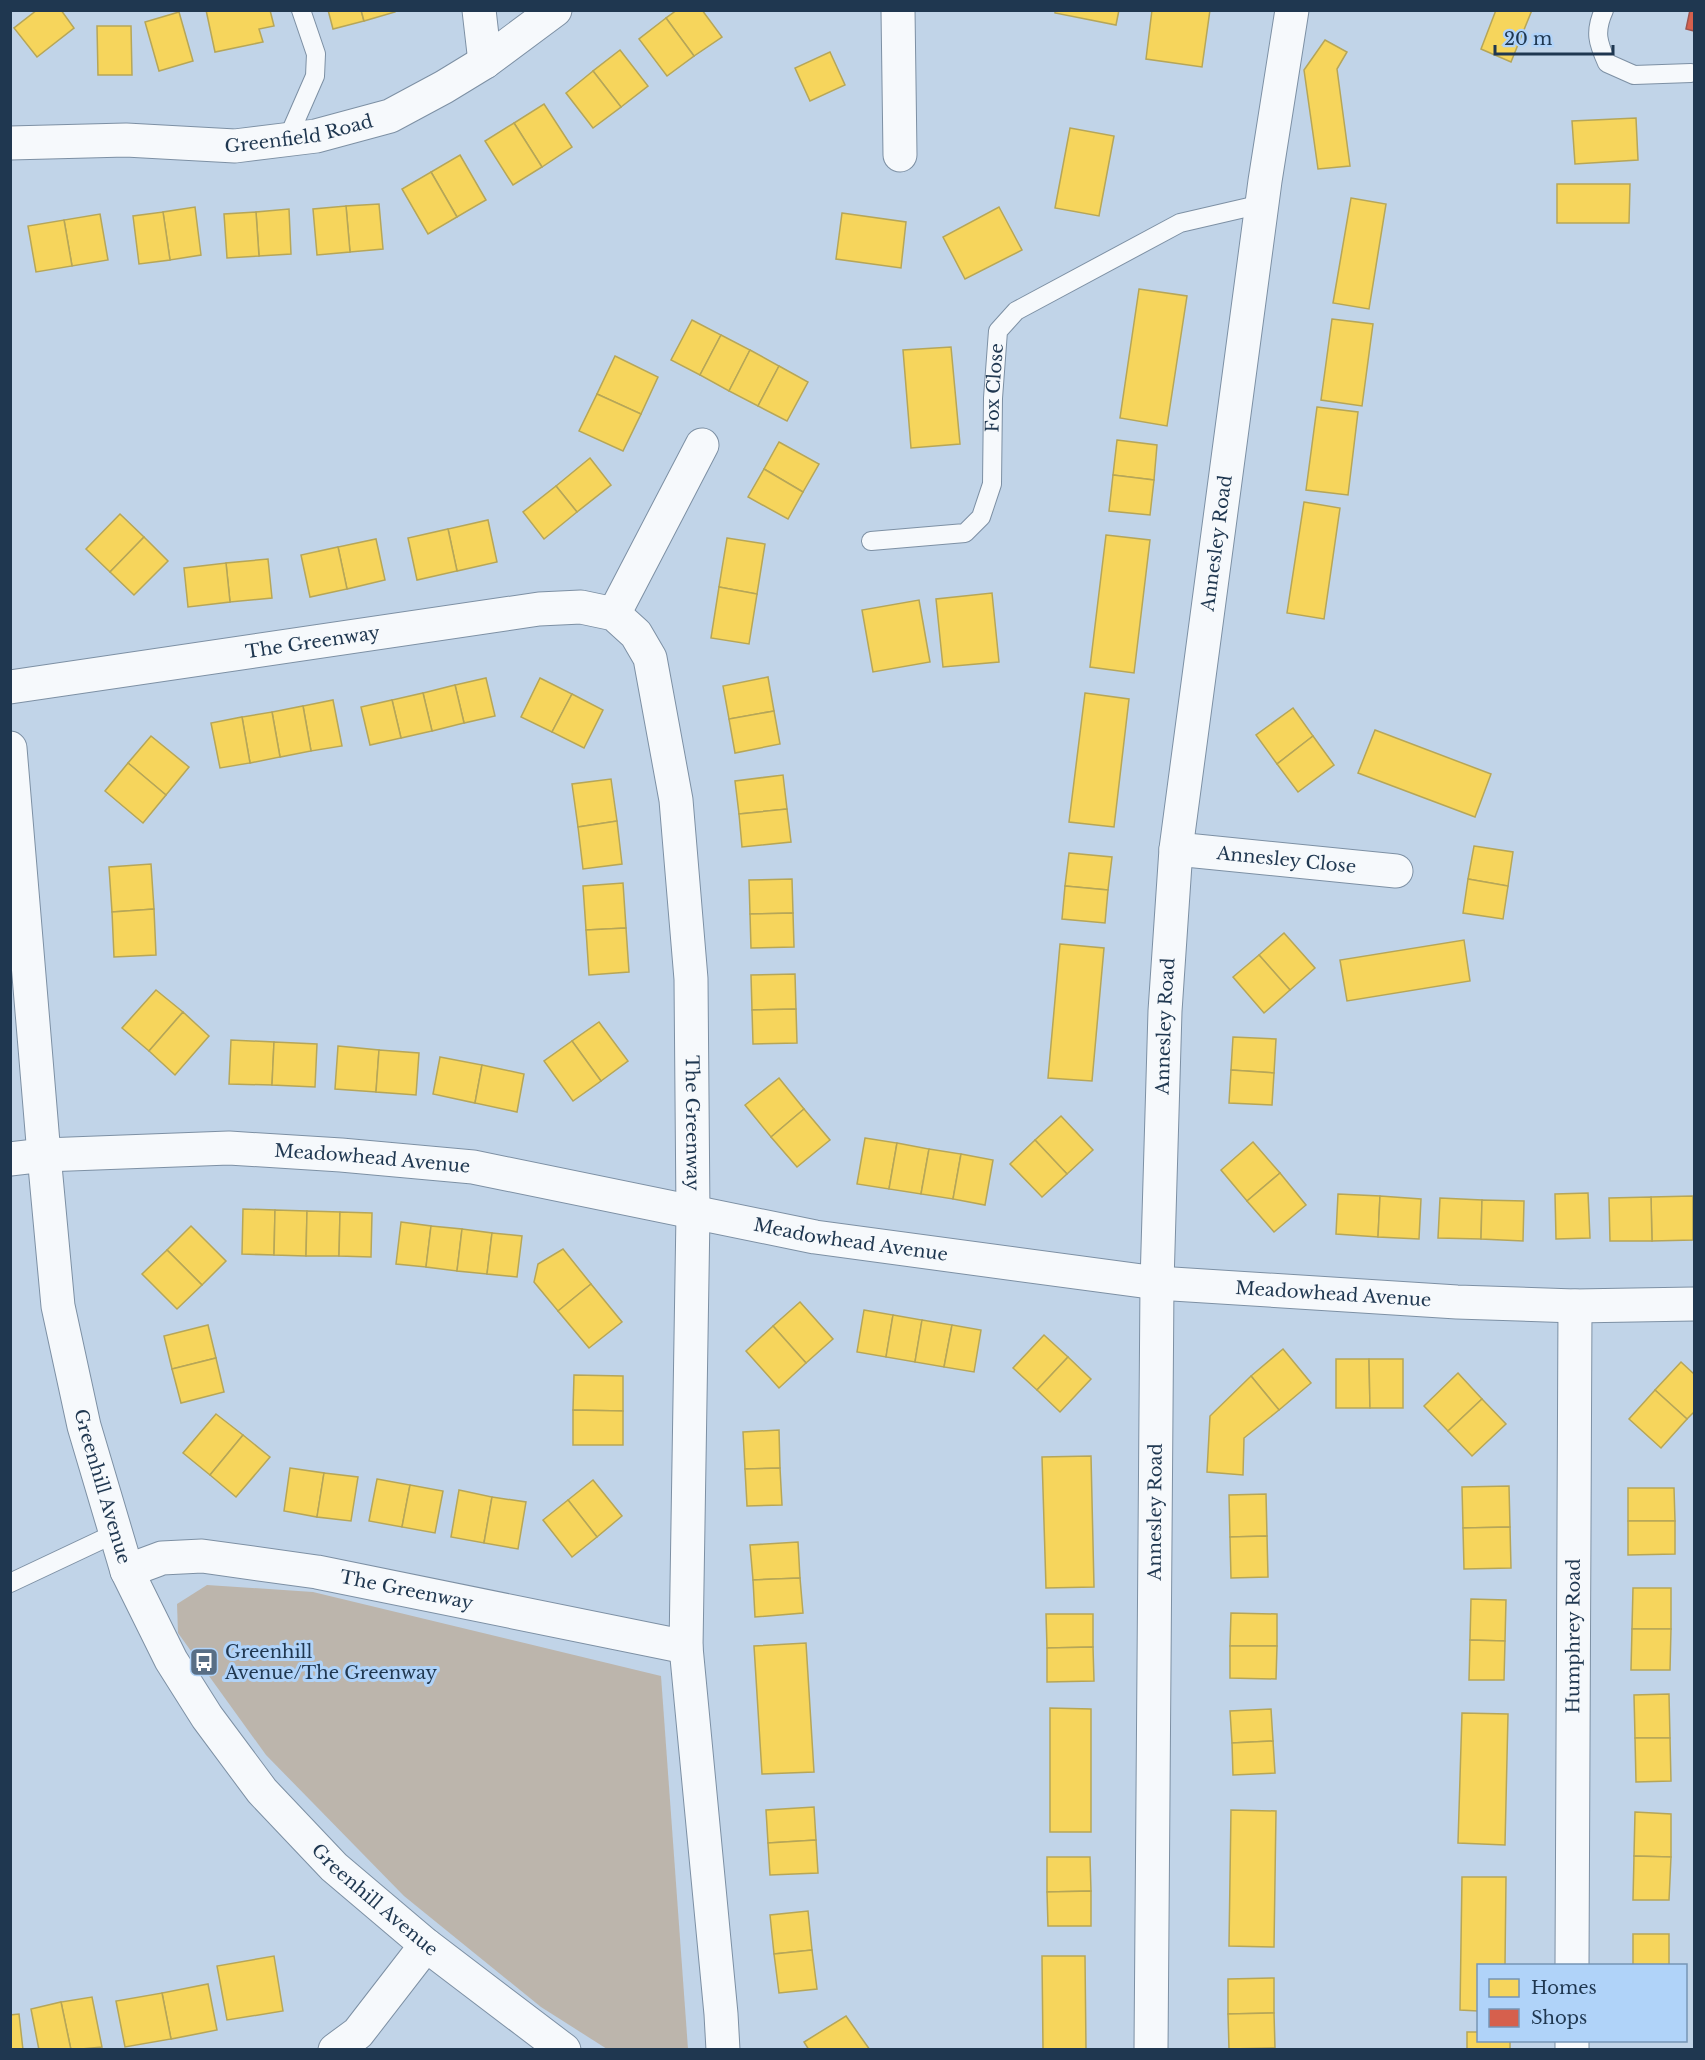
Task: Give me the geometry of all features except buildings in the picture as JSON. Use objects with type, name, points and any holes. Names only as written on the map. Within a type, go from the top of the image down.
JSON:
[{"type":"street","points":[[479,10],[485,62]]},
{"type":"street","name":"Greenfield Road","points":[[10,143],[126,140],[235,146],[316,136],[390,116],[485,62],[555,10]]},
{"type":"street","points":[[898,10],[900,155]]},
{"type":"street","name":"Annesley Road","points":[[1151,2049],[1157,1283],[1165,1011],[1176,849],[1262,204],[1292,10]]},
{"type":"street","points":[[614,614],[702,445]]},
{"type":"street","name":"The Greenway","points":[[10,687],[539,609],[581,607],[614,614],[636,634],[650,658],[676,800],[691,979],[693,1214],[686,1647],[723,2049]]},
{"type":"street","name":"Greenhill Avenue","points":[[10,748],[58,1306],[84,1426],[127,1571],[171,1660],[207,1717],[262,1791],[334,1866],[426,1945],[564,2049]]},
{"type":"street","name":"Annesley Close","points":[[1176,849],[1396,871]]},
{"type":"street","name":"Meadowhead Avenue","points":[[10,1159],[44,1155],[229,1148],[352,1156],[473,1167],[693,1214],[815,1237],[1157,1283],[1457,1302],[1575,1306],[1695,1304]]},
{"type":"street","name":"Humphrey Road","points":[[1572,1964],[1575,1306]]},
{"type":"street","name":"The Greenway","points":[[127,1571],[162,1558],[202,1556],[317,1572],[686,1647]]},
{"type":"street","points":[[335,2049],[358,2033],[426,1945]]},
{"type":"lane","points":[[287,140],[315,76],[316,54],[300,10]]},
{"type":"lane","points":[[1604,10],[1599,21],[1598,43],[1607,63],[1634,75],[1691,73]]},
{"type":"lane","name":"Fox Close","points":[[871,541],[965,533],[981,517],[992,484],[993,398],[998,331],[1016,311],[1180,224],[1262,204]]},
{"type":"lane","points":[[10,1583],[116,1533]]},
{"type":"shaded area","points":[[207,1585],[313,1592],[661,1676],[688,2049],[607,2049],[541,2007],[404,1896],[266,1755],[178,1633],[177,1604]]},
{"type":"place","name":"Greenhill Avenue/The Greenway","points":[[204,1662]]}]
